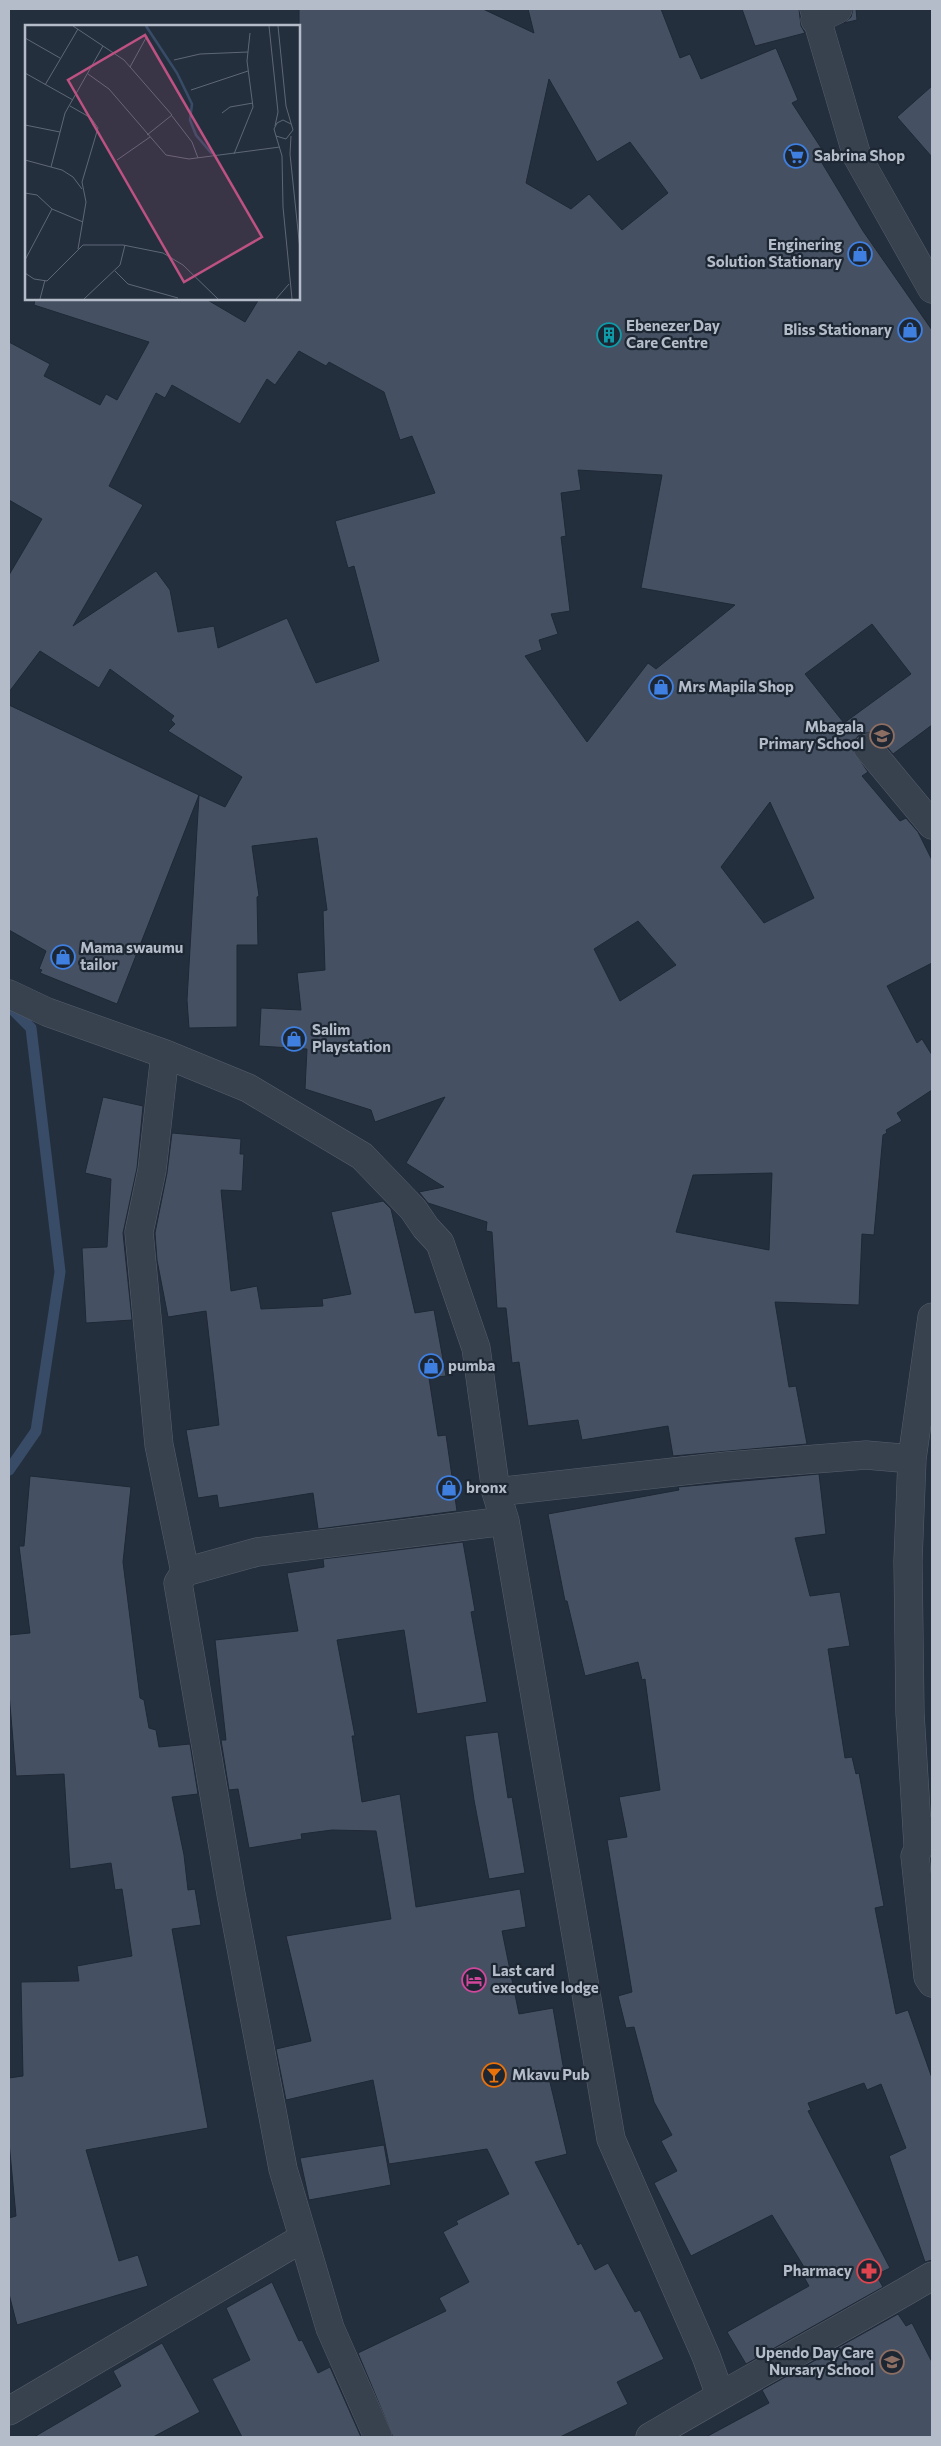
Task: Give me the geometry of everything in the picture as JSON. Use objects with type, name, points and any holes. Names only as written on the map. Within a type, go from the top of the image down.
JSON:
[{"type":"street","points":[[822,12],[858,156],[932,289]]},
{"type":"street","points":[[868,748],[932,825]]},
{"type":"street","points":[[9,994],[47,1012],[165,1054],[248,1088],[362,1156],[413,1209],[426,1228],[440,1243],[476,1348],[496,1492],[505,1521],[611,2139],[706,2356],[720,2394]]},
{"type":"street","points":[[165,1054],[152,1170],[139,1232],[159,1445],[185,1572]]},
{"type":"street","points":[[932,1317],[912,1459],[908,1561],[910,1713],[925,1834],[915,1856],[928,1977],[932,1983]]},
{"type":"street","points":[[496,1492],[727,1466],[856,1456],[912,1459]]},
{"type":"street","points":[[378,2437],[330,2328],[283,2169],[230,1894],[178,1583],[185,1572],[257,1552],[505,1521]]},
{"type":"street","points":[[9,2411],[303,2238]]},
{"type":"street","points":[[650,2437],[720,2394],[860,2319],[932,2276]]},
{"type":"building","points":[[299,9],[483,9],[534,33],[528,9],[661,9],[680,58],[690,54],[701,79],[776,48],[798,100],[792,103],[825,154],[819,158],[863,231],[932,330],[932,725],[893,754],[880,738],[873,733],[858,736],[853,743],[853,750],[868,772],[862,776],[900,821],[906,818],[918,832],[932,860],[932,963],[887,986],[917,1043],[922,1039],[932,1055],[932,1090],[897,1113],[902,1121],[886,1130],[887,1133],[883,1135],[874,1235],[862,1234],[859,1305],[775,1302],[789,1387],[796,1386],[807,1444],[673,1456],[668,1426],[582,1440],[578,1420],[528,1426],[519,1362],[512,1363],[506,1308],[497,1308],[492,1232],[486,1231],[487,1222],[428,1203],[419,1192],[444,1187],[406,1163],[445,1097],[375,1122],[371,1110],[305,1089],[307,1049],[259,1046],[261,1008],[301,1010],[297,973],[325,970],[323,911],[327,910],[317,838],[252,846],[259,896],[257,897],[258,945],[237,945],[237,1027],[189,1028],[187,1000],[199,795],[225,807],[242,777],[168,731],[175,724],[171,720],[174,716],[110,669],[99,688],[40,651],[9,692],[9,575],[42,519],[9,500],[9,342],[50,364],[44,376],[100,405],[106,394],[117,400],[149,342],[34,305],[35,300],[208,300],[245,322],[258,300],[300,300]],"holes":[[[549,79],[597,162],[630,142],[668,193],[622,230],[589,194],[571,209],[526,183]],[[299,351],[326,366],[329,362],[384,392],[400,440],[412,436],[435,493],[335,521],[348,568],[354,566],[379,661],[316,683],[287,618],[218,648],[214,626],[178,632],[170,590],[156,571],[73,626],[143,505],[109,486],[156,393],[165,398],[172,385],[240,424],[267,379],[275,385]],[[578,470],[662,475],[641,588],[735,605],[656,669],[648,663],[587,742],[525,656],[542,650],[539,640],[558,634],[551,614],[570,611],[561,537],[566,536],[561,493],[581,490]],[[872,624],[911,674],[844,723],[805,674]],[[770,802],[814,898],[764,923],[721,867]],[[638,921],[676,965],[620,1001],[594,949]],[[772,1173],[769,1250],[676,1232],[693,1175]]]},
{"type":"building","points":[[742,9],[799,9],[801,26],[805,33],[755,46]]},
{"type":"building","points":[[853,9],[856,9],[857,20],[844,23],[851,17]]},
{"type":"building","points":[[932,86],[932,157],[897,117]]},
{"type":"building","points":[[9,705],[199,795],[117,1004],[40,973],[42,970],[39,969],[46,951],[9,930]]},
{"type":"building","points":[[103,1097],[143,1106],[137,1168],[123,1233],[132,1320],[86,1323],[82,1248],[107,1247],[111,1179],[85,1173]]},
{"type":"building","points":[[172,1133],[241,1139],[240,1154],[244,1154],[242,1191],[221,1190],[231,1291],[257,1286],[261,1309],[323,1306],[322,1299],[351,1294],[331,1212],[383,1201],[391,1209],[415,1313],[434,1310],[446,1376],[429,1378],[438,1436],[446,1435],[457,1511],[318,1529],[313,1493],[219,1508],[217,1495],[198,1498],[186,1430],[219,1425],[206,1311],[168,1317],[157,1260],[155,1233],[167,1173]]},
{"type":"building","points":[[819,1474],[826,1534],[795,1538],[810,1596],[840,1592],[850,1646],[828,1649],[845,1758],[852,1757],[856,1774],[859,1773],[884,1906],[875,1908],[896,2014],[908,2010],[932,2078],[932,2260],[925,2262],[889,2156],[906,2148],[881,2084],[867,2090],[864,2083],[808,2103],[811,2110],[808,2111],[890,2268],[876,2275],[883,2287],[746,2364],[727,2332],[809,2286],[804,2277],[809,2275],[772,2215],[691,2256],[654,2183],[677,2171],[661,2141],[672,2135],[654,2102],[634,2027],[626,2028],[618,1996],[632,1992],[607,1840],[627,1837],[619,1797],[660,1790],[645,1679],[642,1680],[638,1662],[585,1676],[567,1601],[565,1601],[548,1514],[679,1490],[678,1487]]},
{"type":"building","points":[[30,1476],[131,1487],[123,1562],[140,1698],[144,1700],[149,1728],[156,1730],[159,1747],[190,1744],[198,1794],[172,1797],[184,1855],[188,1890],[195,1889],[201,1925],[172,1929],[208,2128],[86,2150],[119,2261],[138,2255],[148,2286],[17,2325],[9,2294],[9,2218],[16,2216],[9,2142],[9,2078],[23,2076],[21,1982],[79,1981],[77,1966],[132,1956],[122,1889],[115,1890],[111,1863],[70,1869],[64,1774],[16,1776],[9,1693],[9,1635],[30,1633],[19,1546],[24,1546]]},
{"type":"building","points":[[463,1542],[475,1611],[471,1612],[487,1702],[417,1714],[404,1630],[337,1640],[355,1736],[352,1736],[362,1802],[400,1794],[416,1907],[520,1889],[526,1927],[502,1931],[519,2014],[553,2008],[564,2071],[548,2074],[567,2154],[535,2162],[578,2245],[581,2243],[595,2270],[608,2263],[635,2312],[640,2310],[664,2359],[617,2382],[628,2404],[560,2437],[393,2437],[358,2353],[446,2311],[439,2298],[469,2282],[443,2232],[458,2224],[456,2221],[509,2194],[487,2149],[389,2164],[373,2080],[286,2100],[276,2049],[311,2041],[286,1936],[391,1919],[376,1831],[332,1830],[301,1834],[302,1839],[249,1848],[238,1789],[229,1790],[221,1740],[226,1740],[215,1640],[298,1631],[287,1573],[324,1567],[323,1559]]},
{"type":"building","points":[[498,1732],[508,1798],[512,1797],[525,1873],[489,1879],[474,1800],[465,1736]]},
{"type":"building","points":[[384,2145],[391,2185],[309,2200],[300,2158]]},
{"type":"building","points":[[272,2282],[299,2341],[302,2340],[318,2373],[330,2367],[361,2437],[242,2437],[212,2379],[250,2360],[226,2308]]},
{"type":"building","points":[[898,2314],[906,2326],[912,2323],[932,2362],[932,2437],[706,2437],[769,2403],[762,2390]]},
{"type":"building","points":[[162,2343],[200,2412],[153,2437],[34,2437],[121,2386],[113,2371]]},
{"type":"waterway","points":[[9,1006],[31,1028],[60,1272],[36,1431],[9,1470]]},
{"type":"place","name":"Sabrina Shop","points":[[796,156]]},
{"type":"place","name":"Enginering Solution Stationary","points":[[860,254]]},
{"type":"place","name":"Bliss Stationary","points":[[910,330]]},
{"type":"place","name":"Ebenezer Day Care Centre","points":[[609,335]]},
{"type":"place","name":"Mrs Mapila Shop","points":[[661,687]]},
{"type":"place","name":"Mbagala Primary School","points":[[882,736]]},
{"type":"place","name":"Mama swaumu tailor","points":[[63,957]]},
{"type":"place","name":"Salim Playstation","points":[[294,1039]]},
{"type":"place","name":"pumba","points":[[431,1366]]},
{"type":"place","name":"bronx","points":[[449,1488]]},
{"type":"place","name":"Last card executive lodge","points":[[474,1980]]},
{"type":"place","name":"Mkavu Pub","points":[[494,2075]]},
{"type":"place","name":"Pharmacy","points":[[869,2271]]},
{"type":"place","name":"Upendo Day Care Nursary School","points":[[892,2362]]}]
